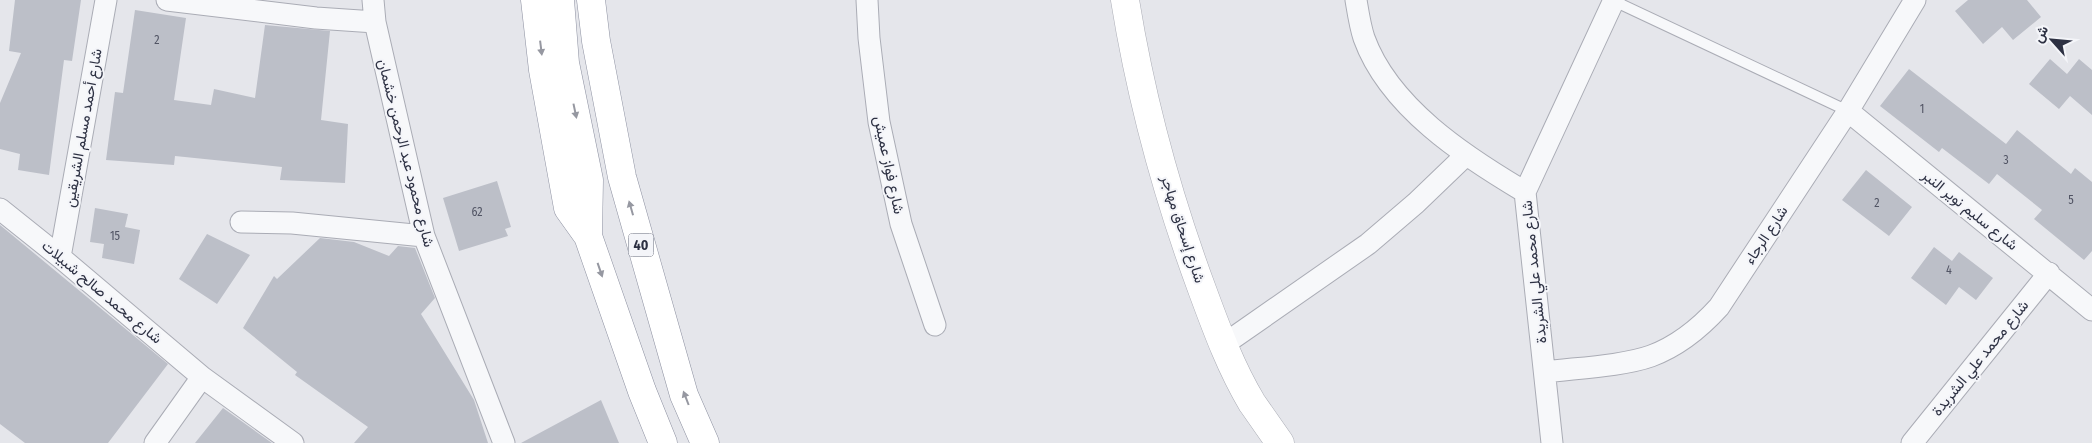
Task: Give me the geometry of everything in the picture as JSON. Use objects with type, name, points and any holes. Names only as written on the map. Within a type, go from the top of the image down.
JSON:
[{"type":"main road","points":[[535,0],[543,70],[568,208],[588,236],[642,391],[663,443]]},
{"type":"main road","points":[[560,0],[565,63],[589,180],[588,236]]},
{"type":"main road","name":"40","points":[[592,0],[596,41],[622,177],[684,395],[705,443]]},
{"type":"main road","name":"شارع إسحاق مهاجر","points":[[1125,0],[1132,42],[1159,154],[1189,254],[1223,345],[1252,402],[1280,443]]},
{"type":"street","name":"شارع أحمد مسلم الشريقين","points":[[60,256],[106,0]]},
{"type":"street","points":[[167,0],[316,18],[375,22]]},
{"type":"street","name":"شارع محمود عبد الرحمن خشمان","points":[[373,0],[375,22],[424,236],[504,443]]},
{"type":"street","name":"شارع فواز عميش","points":[[867,0],[868,38],[879,122],[901,224],[935,325]]},
{"type":"street","points":[[1356,0],[1364,37],[1382,75],[1420,117],[1466,155],[1525,192]]},
{"type":"street","name":"شارع محمد علي الشريدة","points":[[1552,443],[1525,192],[1614,0]]},
{"type":"street","name":"شارع الرجاء","points":[[1545,372],[1651,356],[1679,342],[1702,326],[1719,307],[1848,111],[1915,0]]},
{"type":"street","name":"شارع سليم نوير النبر","points":[[1848,111],[2092,310]]},
{"type":"street","points":[[1223,345],[1368,244],[1416,203],[1466,155]]},
{"type":"street","name":"شارع محمد صالح شبيلات","points":[[0,209],[60,256],[202,377],[293,443]]},
{"type":"street","points":[[241,222],[292,223],[424,236]]},
{"type":"street","name":"شارع محمد علي الشريدة","points":[[1912,443],[2049,273]]},
{"type":"street","points":[[155,443],[202,377]]},
{"type":"lane","points":[[1614,0],[1848,111]]},
{"type":"building","points":[[15,0],[81,0],[72,61],[64,60],[49,175],[18,170],[20,154],[0,149],[0,103],[21,53],[9,51]]},
{"type":"building","points":[[1968,0],[2027,0],[2041,17],[2013,40],[2002,27],[1983,44],[1955,11]]},
{"type":"building","points":[[135,10],[186,18],[174,100],[211,105],[214,89],[255,98],[265,25],[330,31],[321,120],[348,124],[345,183],[280,180],[282,167],[175,156],[174,165],[106,160],[115,92],[123,93]]},
{"type":"building","points":[[2050,59],[2067,74],[2079,59],[2092,70],[2092,115],[2070,96],[2059,109],[2029,84]]},
{"type":"building","points":[[1909,69],[2006,144],[2017,130],[2071,174],[2075,168],[2092,182],[2092,251],[2084,260],[2034,219],[2042,210],[1997,174],[1989,184],[1942,148],[1939,152],[1880,106]]},
{"type":"building","points":[[1866,170],[1912,207],[1889,236],[1842,200]]},
{"type":"building","points":[[497,181],[511,227],[505,229],[508,236],[459,251],[443,198]]},
{"type":"building","points":[[95,208],[128,214],[125,227],[140,230],[134,264],[102,258],[104,244],[90,242]]},
{"type":"building","points":[[0,225],[168,364],[108,443],[25,443],[0,424]]},
{"type":"building","points":[[207,234],[250,255],[217,304],[179,279]]},
{"type":"building","points":[[320,238],[354,242],[389,256],[398,246],[415,248],[435,298],[421,314],[474,400],[488,443],[354,443],[368,427],[295,375],[297,372],[243,328],[274,276],[277,279]]},
{"type":"building","points":[[1934,247],[1952,261],[1959,252],[1993,278],[1976,300],[1959,287],[1946,305],[1911,278]]},
{"type":"building","points":[[601,400],[619,443],[521,443]]},
{"type":"building","points":[[223,408],[272,443],[195,443]]}]
